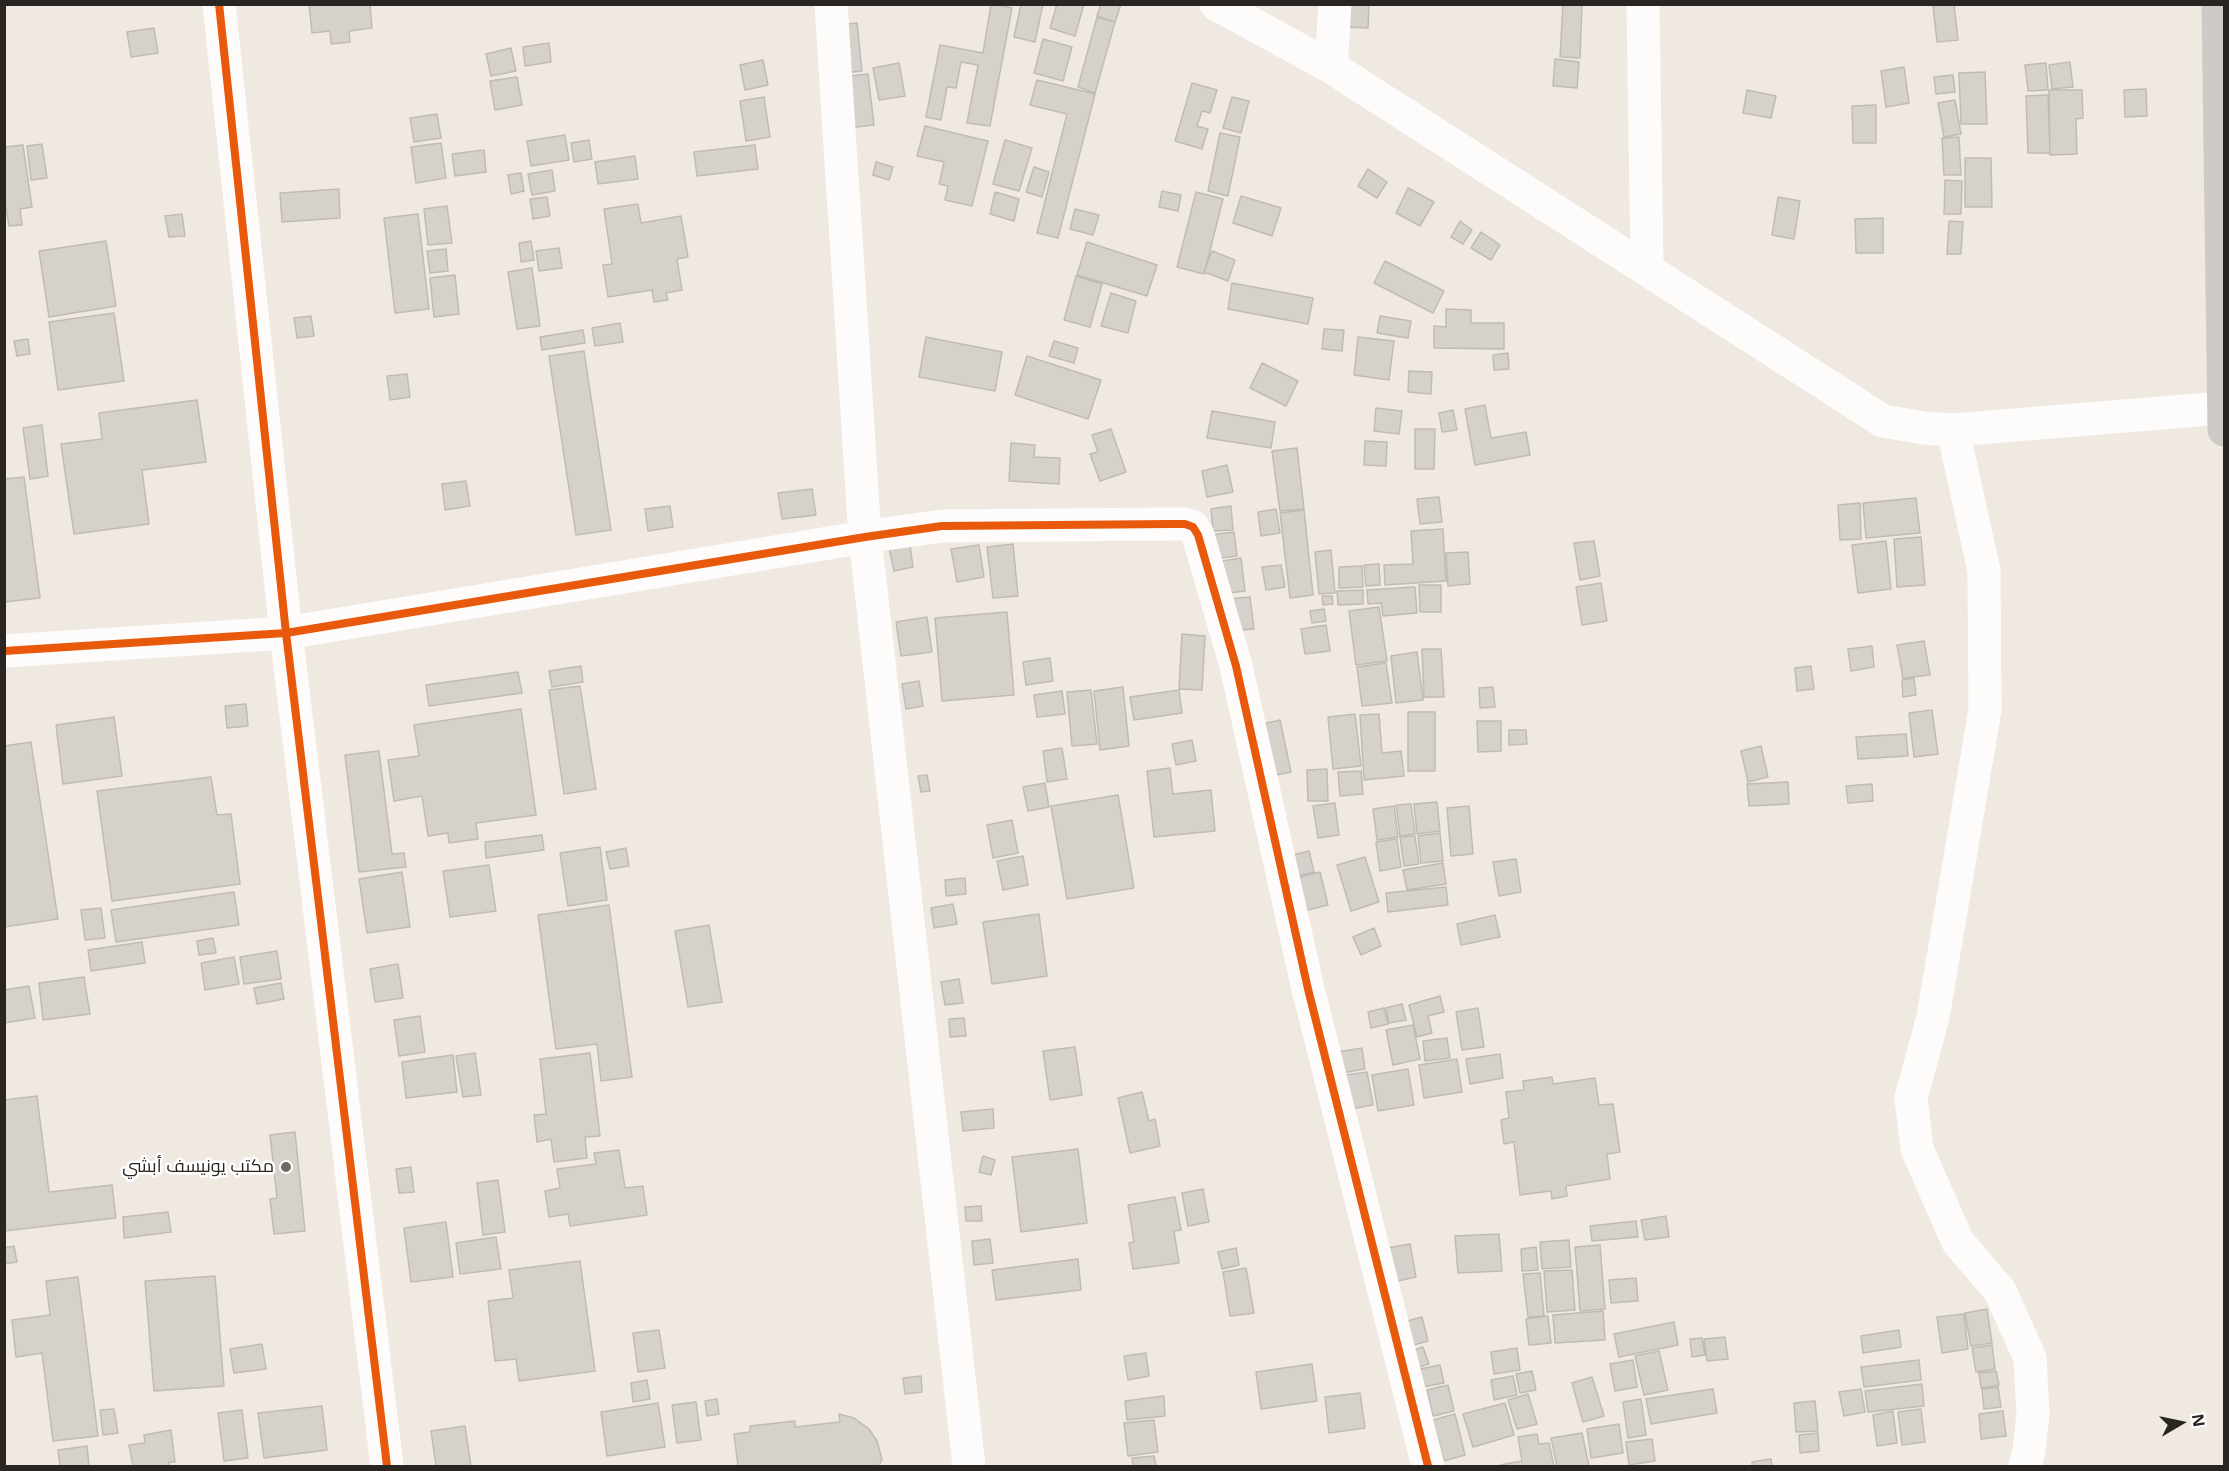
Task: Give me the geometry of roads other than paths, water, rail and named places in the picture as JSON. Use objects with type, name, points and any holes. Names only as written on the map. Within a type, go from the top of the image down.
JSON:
[{"type":"main road","points":[[2218,4],[2224,419]]},
{"type":"street","points":[[219,4],[286,633],[387,1467]]},
{"type":"street","points":[[831,4],[865,537],[969,1467]]},
{"type":"street","points":[[1216,4],[1331,67],[1647,267],[1883,421],[1923,428],[1953,430],[2224,419]]},
{"type":"street","points":[[1331,67],[1335,4]]},
{"type":"street","points":[[1643,4],[1647,267]]},
{"type":"street","points":[[1953,430],[1984,571],[1985,710],[1933,1017],[1911,1098],[1917,1149],[1949,1222],[1959,1242],[2000,1291],[2030,1358],[2033,1414],[2025,1467]]},
{"type":"street","points":[[4,651],[286,633],[942,526],[1185,524],[1193,527],[1198,535],[1236,666],[1308,989],[1428,1467]]},
{"type":"place","name":"مكتب يونيسف أبشي","points":[[286,1167]]}]
